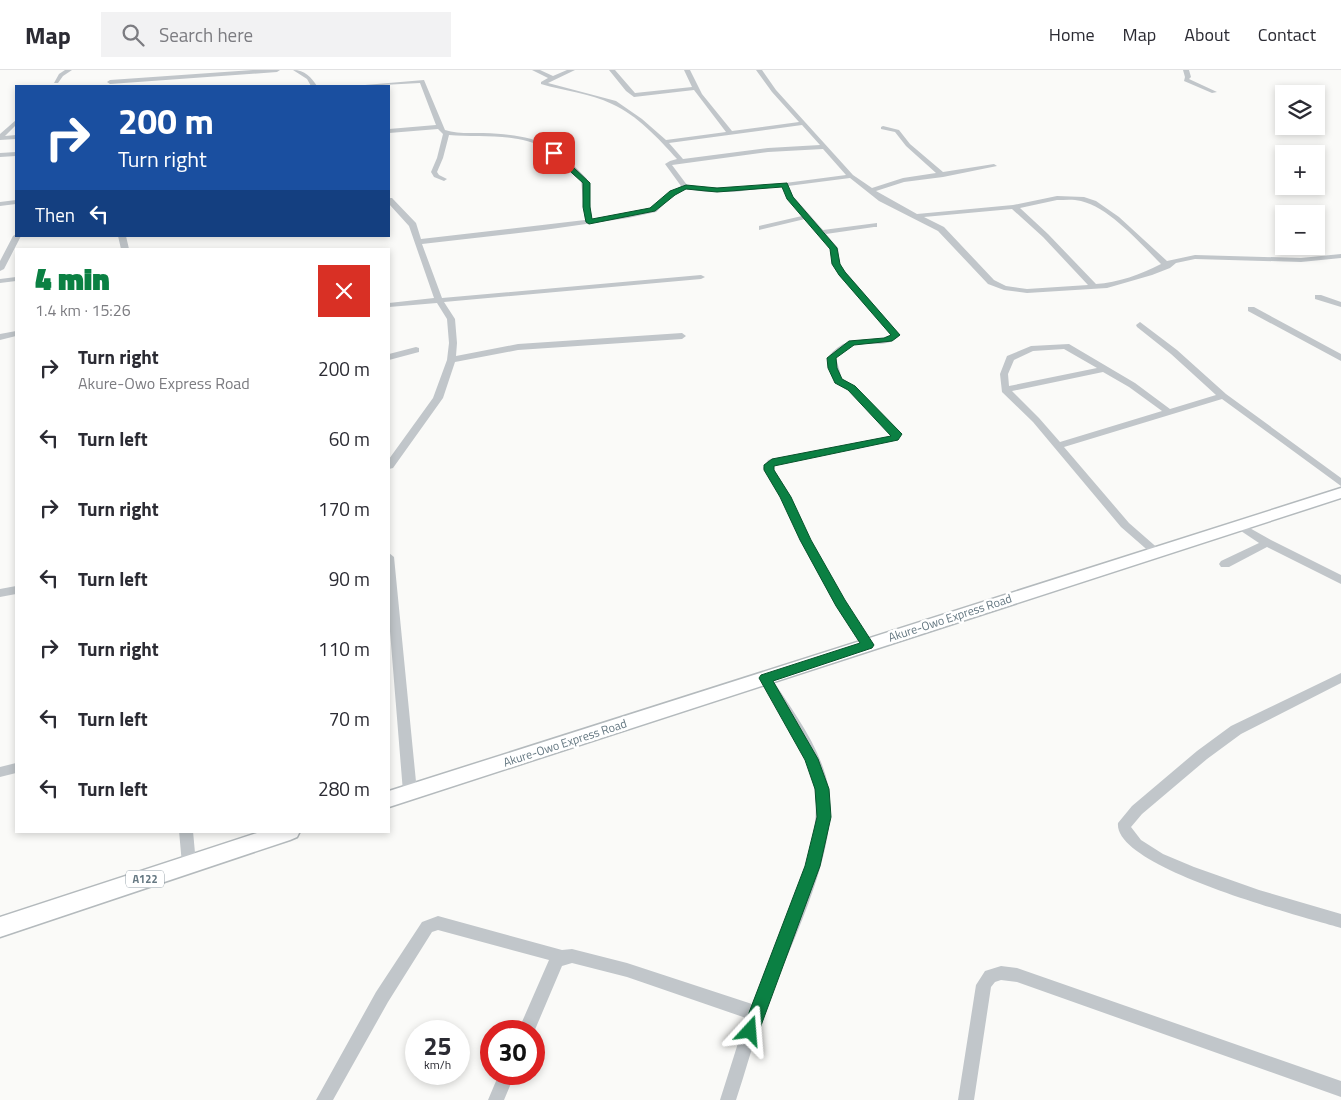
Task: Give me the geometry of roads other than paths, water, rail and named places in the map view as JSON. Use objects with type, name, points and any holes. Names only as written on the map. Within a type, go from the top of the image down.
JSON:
[{"type":"highway","name":"Akure-Owo Express Road","points":[[390,799],[1341,493]]},
{"type":"highway","name":"A122","points":[[0,927],[284,833]]},
{"type":"street","points":[[56,82],[61,75],[69,70]]},
{"type":"street","points":[[156,85],[164,73],[160,70]]},
{"type":"street","points":[[110,82],[233,77],[277,70]]},
{"type":"street","points":[[297,70],[309,78],[313,85]]},
{"type":"street","points":[[535,70],[552,78]]},
{"type":"street","points":[[572,70],[543,83],[587,93],[616,103],[664,142],[681,160]]},
{"type":"street","points":[[612,70],[621,78],[629,92],[634,95],[695,88]]},
{"type":"street","points":[[687,70],[693,79],[695,88],[731,134]]},
{"type":"street","points":[[759,70],[774,91],[851,176],[891,204],[941,229],[996,285],[1012,290],[1027,291],[1094,287],[1128,280],[1174,262],[1195,258],[1301,260],[1341,256]]},
{"type":"street","points":[[1186,70],[1188,77],[1186,80],[1214,92]]},
{"type":"street","points":[[378,85],[422,81],[440,127],[446,133],[503,137],[539,143],[547,147],[586,183],[586,207],[589,222]]},
{"type":"street","points":[[0,137],[15,123]]},
{"type":"street","points":[[664,142],[804,124]]},
{"type":"street","points":[[390,131],[440,127]]},
{"type":"street","points":[[883,128],[897,131],[908,145],[943,175]]},
{"type":"street","points":[[444,179],[436,176],[434,172],[440,158],[446,133]]},
{"type":"street","points":[[0,137],[15,137]]},
{"type":"street","points":[[686,187],[668,164],[681,160],[768,150],[824,147]]},
{"type":"street","points":[[0,155],[15,154]]},
{"type":"street","points":[[872,191],[903,180],[994,166]]},
{"type":"street","points":[[418,242],[589,222],[653,210],[673,193],[686,187],[717,190],[784,185],[851,176]]},
{"type":"street","points":[[784,185],[790,197],[805,216],[834,248],[836,264],[842,273],[896,335],[892,339],[852,343],[832,358],[833,368],[838,381],[852,388],[897,434],[890,440],[772,462],[768,468],[840,603],[868,645]]},
{"type":"street","points":[[918,216],[1014,206],[1065,198],[1085,199],[1097,205],[1126,226],[1167,266]]},
{"type":"street","points":[[390,201],[414,225],[418,242],[439,300],[451,319],[453,338],[451,360],[438,398],[390,465]]},
{"type":"street","points":[[0,204],[15,202]]},
{"type":"street","points":[[1014,206],[1062,251],[1094,287]]},
{"type":"street","points":[[762,228],[805,216]]},
{"type":"street","points":[[820,232],[874,226]]},
{"type":"street","points":[[0,269],[16,237]]},
{"type":"street","points":[[390,305],[580,290],[701,277]]},
{"type":"street","points":[[0,280],[15,279]]},
{"type":"street","points":[[1318,297],[1341,305]]},
{"type":"street","points":[[1251,309],[1341,358]]},
{"type":"street","points":[[1140,325],[1174,352],[1223,396],[1341,483]]},
{"type":"street","points":[[0,337],[15,334]]},
{"type":"street","points":[[451,360],[518,347],[682,336]]},
{"type":"street","points":[[1156,551],[1125,525],[1056,446],[1036,420],[1005,390],[1004,374],[1010,358],[1031,348],[1066,346],[1132,385],[1170,413]]},
{"type":"street","points":[[390,357],[416,350]]},
{"type":"street","points":[[1005,390],[1104,369]]},
{"type":"street","points":[[1056,446],[1223,396]]},
{"type":"street","points":[[1239,525],[1267,543],[1341,580]]},
{"type":"street","points":[[1225,564],[1267,543]]},
{"type":"street","points":[[390,568],[410,792]]},
{"type":"street","points":[[0,593],[15,590]]},
{"type":"street","points":[[728,1100],[756,1013],[812,866],[824,817],[822,789],[811,759],[766,678]]},
{"type":"street","points":[[1341,678],[1236,730],[1202,755],[1137,810],[1125,823],[1125,831],[1134,842],[1175,867],[1215,882],[1341,921]]},
{"type":"street","points":[[0,772],[15,768]]},
{"type":"street","points":[[186,833],[189,864]]},
{"type":"street","points":[[324,1100],[382,997],[427,927],[432,924],[438,923],[562,957],[572,956],[627,970],[756,1013]]},
{"type":"street","points":[[531,1020],[556,961],[562,957]]},
{"type":"street","points":[[966,1100],[984,985],[990,976],[1001,973],[1017,975],[1341,1089]]},
{"type":"street","points":[[496,1100],[502,1085]]}]
